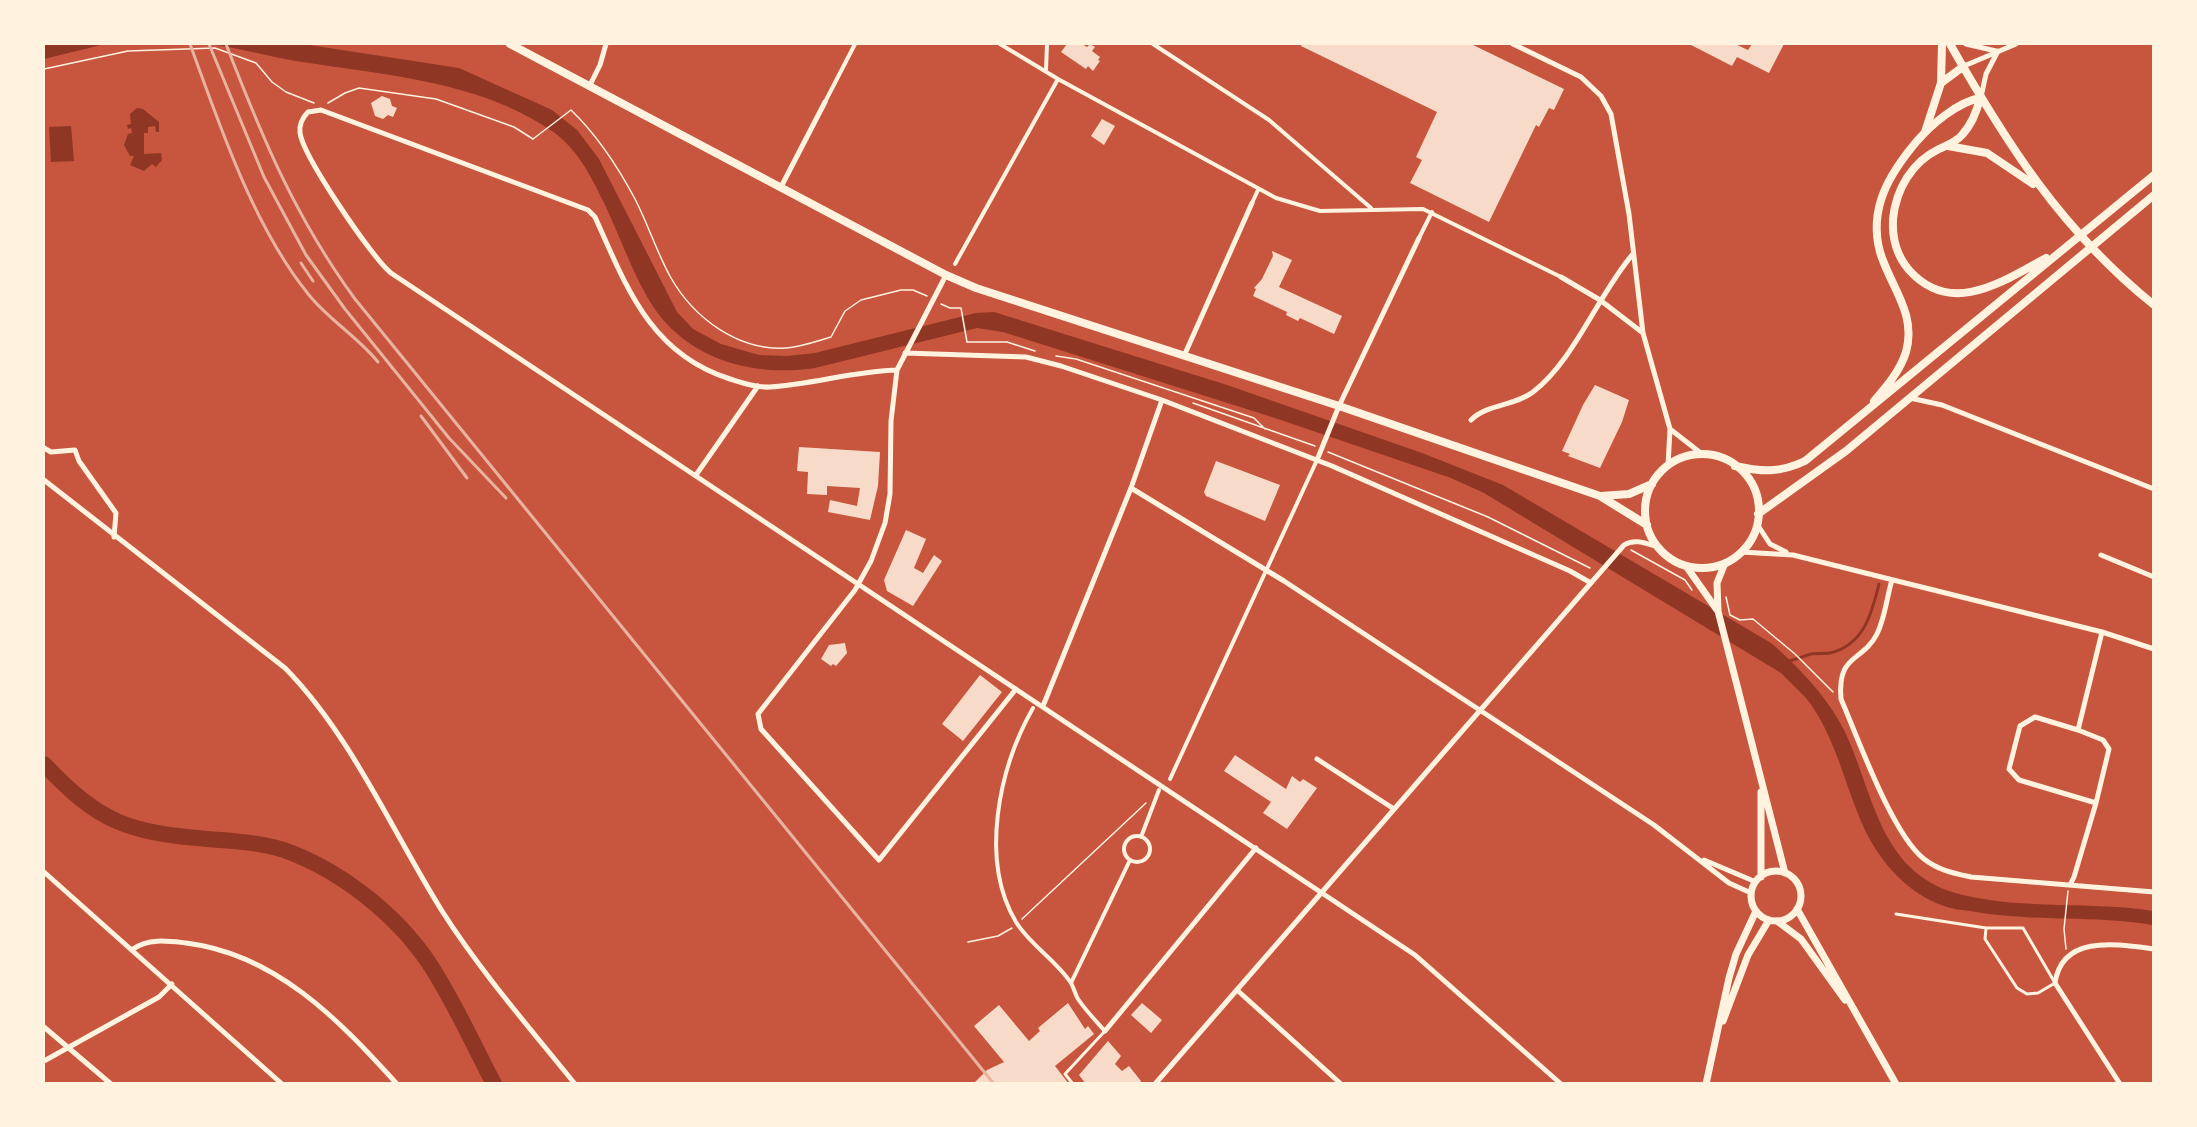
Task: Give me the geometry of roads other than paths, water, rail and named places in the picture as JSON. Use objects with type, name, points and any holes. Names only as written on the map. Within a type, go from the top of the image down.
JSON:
[{"type":"main road","points":[[510,44],[946,275],[1000,297],[1339,406],[1599,496],[1647,525]]},
{"type":"main road","points":[[1925,132],[1941,83],[1942,44]]},
{"type":"main road","points":[[1950,44],[1980,98],[2038,187],[2059,214],[2114,271],[2153,304]]},
{"type":"main road","points":[[1941,83],[1964,66]]},
{"type":"main road","points":[[1862,416],[1900,366],[1908,336],[1906,313],[1880,253],[1876,226],[1884,187],[1895,166],[1925,132],[1971,100],[1980,98]]},
{"type":"main road","points":[[1980,98],[1970,125],[1961,136],[1920,162],[1906,179],[1897,199],[1893,219],[1894,242],[1902,262],[1928,286],[1947,292],[1972,292],[1995,285],[2065,248]]},
{"type":"main road","points":[[1948,146],[1987,153],[2038,187]]},
{"type":"main road","points":[[1599,496],[1629,494],[1652,483],[1668,466],[1681,458],[1702,454],[1720,458],[1735,466],[1772,472],[1789,469],[1805,461],[2154,175]]},
{"type":"main road","points":[[1758,514],[1815,475],[2154,195]]},
{"type":"main road","points":[[2126,218],[2154,202]]},
{"type":"main road","points":[[1652,483],[1646,503],[1647,525],[1658,547],[1671,558],[1686,566],[1706,567],[1725,563],[1741,552],[1757,524],[1758,514],[1751,484],[1735,466]]},
{"type":"street","points":[[590,85],[600,65],[606,44]]},
{"type":"street","points":[[781,187],[855,44]]},
{"type":"street","points":[[1000,44],[1058,80],[1258,190],[1276,198],[1320,211],[1415,208],[1431,212],[1561,277],[1600,300],[1642,333]]},
{"type":"street","points":[[1046,71],[1047,44]]},
{"type":"street","points":[[1153,44],[1269,120],[1371,208]]},
{"type":"street","points":[[1513,44],[1581,77],[1606,103],[1618,145],[1642,333],[1670,429],[1668,466]]},
{"type":"street","points":[[1966,44],[1998,51]]},
{"type":"street","points":[[1964,66],[2016,44]]},
{"type":"street","points":[[1980,98],[1986,74],[1998,51]]},
{"type":"street","points":[[955,264],[1058,80]]},
{"type":"street","points":[[897,370],[758,386],[701,367],[682,355],[655,330],[636,304],[595,217],[588,210],[321,110],[312,110],[303,118],[300,130],[302,140],[362,237],[386,269],[1415,955],[1561,1083]]},
{"type":"street","points":[[1184,356],[1258,190]]},
{"type":"street","points":[[1170,779],[1317,460],[1339,406],[1431,212]]},
{"type":"street","points":[[1471,420],[1479,413],[1513,403],[1533,392],[1565,356],[1600,300],[1633,254]]},
{"type":"street","points":[[946,275],[897,370],[891,421],[891,481],[888,512],[871,561],[859,584],[758,714],[761,729],[879,860],[1016,689]]},
{"type":"street","points":[[904,353],[1026,357],[1162,400],[1317,460],[1570,571],[1591,583]]},
{"type":"street","points":[[696,475],[758,386]]},
{"type":"street","points":[[1909,398],[1942,405],[2154,489]]},
{"type":"street","points":[[1043,706],[1131,488],[1162,400]]},
{"type":"street","points":[[1670,429],[1702,454]]},
{"type":"street","points":[[44,448],[51,452],[75,450],[79,461],[116,513],[114,537]]},
{"type":"street","points":[[44,480],[114,537],[285,668],[312,695],[335,728],[430,890],[471,954],[575,1083]]},
{"type":"street","points":[[1131,488],[1267,570],[1480,710],[1511,733],[1630,809],[1699,858],[1729,883],[1751,893]]},
{"type":"street","points":[[1757,524],[1770,544],[1792,555]]},
{"type":"street","points":[[1155,1083],[1624,545],[1629,542],[1641,542],[1658,547]]},
{"type":"street","points":[[1741,552],[1792,555],[2102,632],[2154,649]]},
{"type":"street","points":[[2101,555],[2154,577]]},
{"type":"street","points":[[1725,563],[1717,583],[1718,611],[1785,873]]},
{"type":"street","points":[[1686,566],[1718,611]]},
{"type":"street","points":[[1892,580],[1877,634],[1847,664],[1839,680],[1841,699],[1892,814],[1908,842],[1923,858],[1941,870],[1971,877],[2154,892]]},
{"type":"street","points":[[2078,730],[2102,632]]},
{"type":"street","points":[[1033,708],[1018,734],[996,830],[995,862],[1002,895],[1017,924],[1071,983],[1077,998],[1105,1031],[1256,848]]},
{"type":"street","points":[[2070,885],[2096,803],[2109,749],[2103,740],[2035,717],[2020,726],[2009,768],[2019,780],[2096,803]]},
{"type":"street","points":[[1317,759],[1395,809]]},
{"type":"street","points":[[1706,1083],[1736,954],[1756,911],[1751,893],[1758,879],[1761,784]]},
{"type":"street","points":[[1141,837],[1160,790]]},
{"type":"street","points":[[1141,837],[1148,844],[1148,854],[1139,862],[1130,860],[1124,851],[1125,843],[1130,838],[1141,837]]},
{"type":"street","points":[[1699,858],[1758,879],[1772,872],[1785,873],[1795,880],[1799,888],[1800,901],[1797,909],[1787,919],[1773,921],[1748,955],[1714,1046]]},
{"type":"street","points":[[1071,983],[1130,860]]},
{"type":"street","points":[[44,872],[282,1083]]},
{"type":"street","points":[[1797,909],[1896,1083]]},
{"type":"street","points":[[1756,911],[1801,939],[1857,1014]]},
{"type":"street","points":[[133,949],[148,941],[173,941],[199,945],[243,957],[298,988],[331,1016],[397,1083]]},
{"type":"street","points":[[2120,1083],[2055,983],[2057,967],[2066,955],[2099,944],[2154,949]]},
{"type":"street","points":[[44,1061],[159,997],[172,984]]},
{"type":"street","points":[[1236,990],[1341,1083]]},
{"type":"street","points":[[44,1027],[111,1083]]},
{"type":"lane","points":[[1896,914],[1986,928],[2023,928],[2055,983],[2038,993],[2027,994],[2017,988],[1985,939],[1986,928]]},
{"type":"lane","points":[[1073,1083],[1065,1074],[1105,1031]]},
{"type":"waterway","points":[[1788,661],[1811,654],[1830,653],[1851,643],[1865,626],[1879,584]]},
{"type":"waterway","points":[[44,764],[82,800],[116,821],[156,833],[275,847],[326,869],[346,882],[383,911],[416,945],[455,1007],[494,1084]]},
{"type":"railway","points":[[190,44],[226,141],[271,238],[309,295],[378,362]]},
{"type":"railway","points":[[209,44],[264,177],[306,255],[345,309],[449,438],[506,498]]},
{"type":"railway","points":[[226,44],[253,112],[297,207],[355,299],[994,1084]]},
{"type":"railway","points":[[301,263],[313,281]]},
{"type":"railway","points":[[421,416],[467,478]]}]
